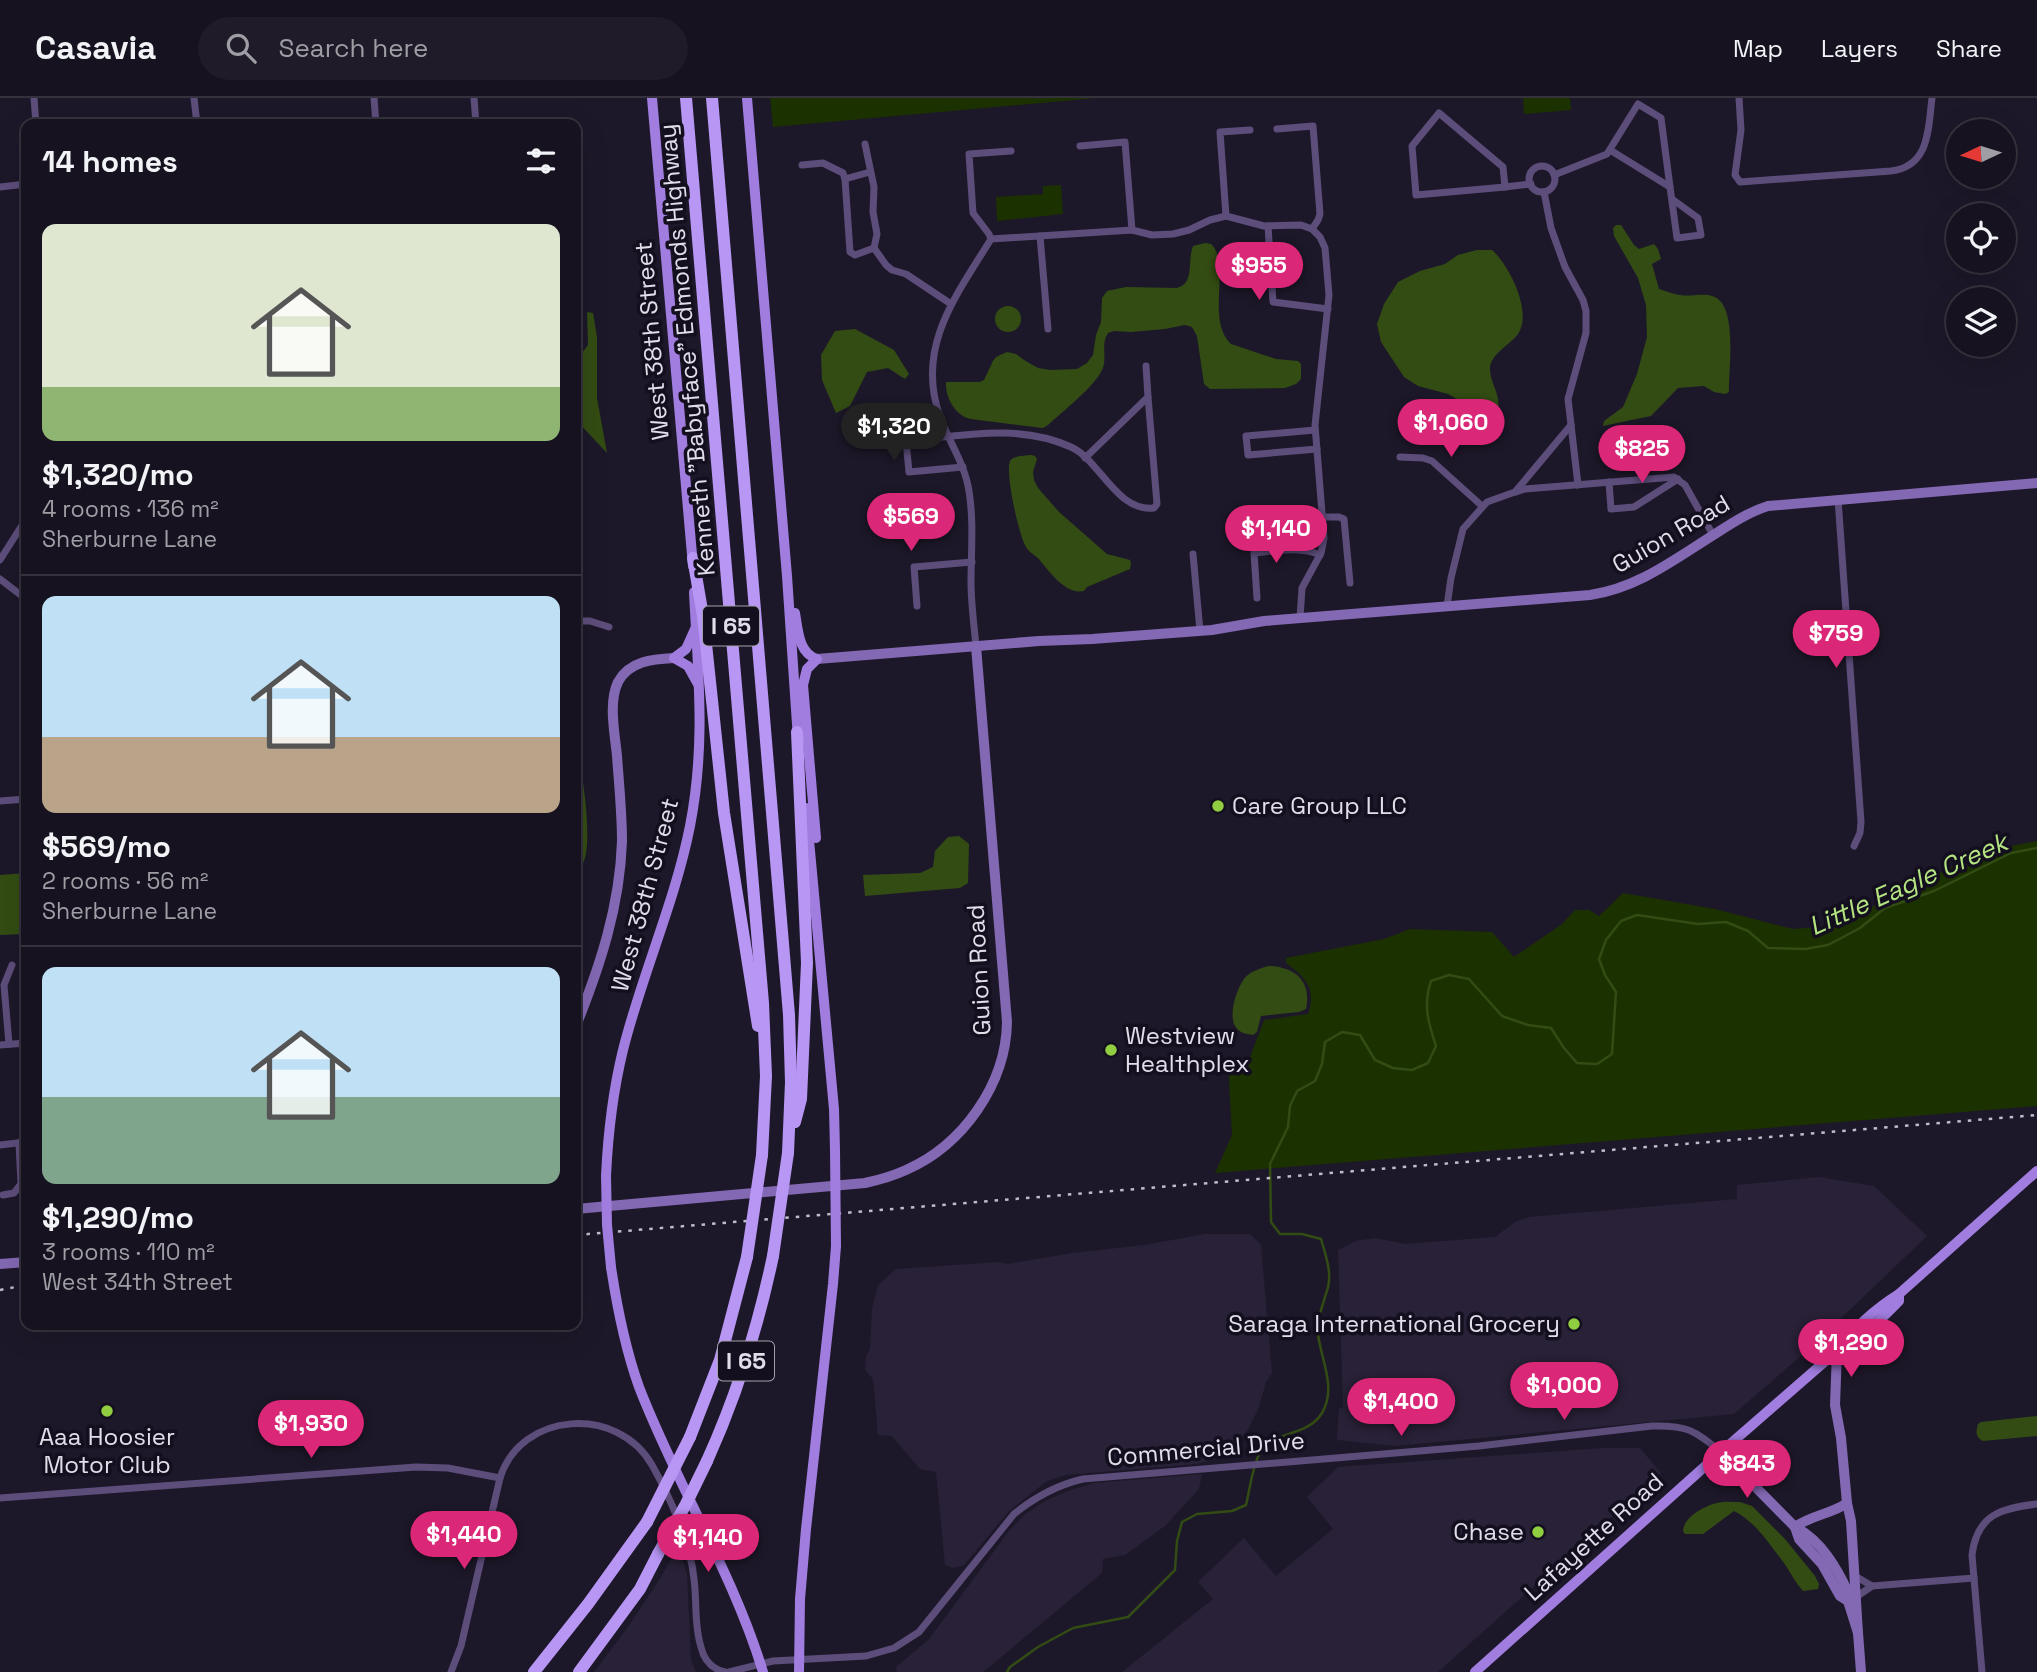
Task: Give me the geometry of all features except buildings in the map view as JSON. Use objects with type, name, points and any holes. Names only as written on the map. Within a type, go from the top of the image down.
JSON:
[{"type":"highway","name":"Kenneth \"Babyface\" Edmonds Highway","points":[[534,1672],[588,1604],[647,1521],[690,1437],[720,1360],[747,1257],[762,1155],[766,1076],[763,1003],[686,98]]},
{"type":"highway","name":"Kenneth \"Babyface\" Edmonds Highway","points":[[579,1672],[640,1589],[686,1504],[724,1421],[744,1367],[773,1256],[788,1153],[791,1082],[789,1015],[712,98]]},
{"type":"highway","points":[[693,558],[703,616],[724,813],[766,1076]]},
{"type":"highway","points":[[788,1153],[801,1099],[807,971],[797,732]]},
{"type":"main road","name":"West 38th Street","points":[[652,98],[693,558],[701,690],[698,761],[690,826],[621,1060],[608,1132],[607,1226],[611,1267],[622,1326],[639,1385],[670,1459],[730,1586],[761,1668]]},
{"type":"main road","points":[[747,98],[787,576],[797,732],[834,1109],[835,1246],[832,1295],[806,1529],[800,1599],[799,1672]]},
{"type":"main road","points":[[787,576],[800,640],[807,654],[817,659],[807,669],[803,685],[818,857],[816,913]]},
{"type":"main road","points":[[696,625],[686,649],[674,658],[690,668],[701,690]]},
{"type":"main road","name":"Lafayette Road","points":[[1475,1672],[1837,1351],[1857,1340],[1899,1301],[1899,1294],[2037,1171]]},
{"type":"main road","points":[[761,1668],[771,1672]]},
{"type":"street","points":[[34,98],[36,119]]},
{"type":"street","points":[[194,98],[196,119]]},
{"type":"street","points":[[374,98],[376,119]]},
{"type":"street","points":[[474,98],[476,119]]},
{"type":"street","points":[[1739,98],[1741,130],[1735,175],[1741,182],[1891,171],[1905,167],[1923,150],[1932,98]]},
{"type":"street","points":[[1554,174],[1604,156],[1638,104],[1661,118],[1677,236],[1701,234],[1698,218],[1672,199]]},
{"type":"street","points":[[1505,187],[1503,167],[1439,113],[1412,146],[1416,195],[1505,187],[1531,184]]},
{"type":"street","points":[[1277,129],[1313,127],[1320,214],[1311,229]]},
{"type":"street","points":[[1226,216],[1220,132],[1250,130]]},
{"type":"street","points":[[1080,146],[1125,142],[1132,230]]},
{"type":"street","points":[[865,144],[874,187],[874,248],[892,270],[905,274],[951,304]]},
{"type":"street","points":[[1610,150],[1670,187]]},
{"type":"street","points":[[976,646],[971,584],[971,508],[963,467],[937,405],[933,362],[940,328],[951,304],[990,240],[989,234],[973,213],[969,154],[1011,151]]},
{"type":"street","points":[[802,165],[823,163],[840,171],[845,179],[850,252],[855,255],[874,248]]},
{"type":"street","points":[[1547,167],[1554,174],[1554,184],[1550,190],[1536,190],[1531,184],[1530,176],[1536,168],[1547,167]]},
{"type":"street","points":[[845,179],[870,172]]},
{"type":"street","points":[[0,187],[21,185]]},
{"type":"street","points":[[1544,192],[1551,228],[1565,267],[1586,311],[1586,333],[1569,395],[1578,485]]},
{"type":"street","points":[[990,240],[1132,230],[1152,235],[1173,234],[1226,216],[1268,226],[1298,224],[1311,229],[1320,237],[1325,248],[1329,295],[1315,430],[1324,542],[1302,588],[1300,618]]},
{"type":"street","points":[[1268,226],[1273,302],[1328,309]]},
{"type":"street","points":[[1040,236],[1048,329]]},
{"type":"street","points":[[963,467],[909,472],[906,440],[996,432],[1030,435],[1072,447],[1128,502],[1143,508],[1156,507],[1146,366]]},
{"type":"street","points":[[1085,458],[1148,397]]},
{"type":"street","points":[[1515,492],[1571,425]]},
{"type":"street","points":[[1315,430],[1246,436],[1248,455],[1317,449]]},
{"type":"street","points":[[1400,457],[1432,461],[1482,506]]},
{"type":"street","points":[[1447,607],[1461,533],[1482,506],[1494,498],[1515,492],[1669,476],[1685,485],[1713,535]]},
{"type":"street","points":[[1609,482],[1611,509],[1634,507],[1678,479]]},
{"type":"street","name":"Guion Road","points":[[817,659],[1200,631],[1264,621],[1572,597],[1612,591],[1635,583],[1746,515],[1768,506],[2037,483]]},
{"type":"street","points":[[1838,499],[1861,822],[1860,833],[1854,846]]},
{"type":"street","points":[[1323,517],[1344,519],[1350,583]]},
{"type":"street","points":[[0,561],[21,527]]},
{"type":"street","points":[[1257,598],[1254,553],[1310,550],[1320,555]]},
{"type":"street","points":[[1194,554],[1200,631]]},
{"type":"street","points":[[916,606],[914,567],[972,562]]},
{"type":"street","points":[[0,579],[21,596]]},
{"type":"street","points":[[581,621],[609,627]]},
{"type":"street","name":"Guion Road","points":[[581,1209],[850,1186],[873,1181],[906,1171],[929,1158],[950,1142],[972,1118],[987,1094],[998,1068],[1006,1037],[1007,1014],[976,646]]},
{"type":"street","points":[[581,1013],[611,927],[619,879],[622,815],[615,690],[621,678],[634,666],[650,660],[674,658]]},
{"type":"street","points":[[0,801],[21,799]]},
{"type":"street","points":[[4,1045],[4,985],[12,965]]},
{"type":"street","points":[[0,1144],[21,1143]]},
{"type":"street","points":[[3,1195],[14,1193],[21,1184]]},
{"type":"street","points":[[0,1264],[21,1262]]},
{"type":"street","points":[[1837,1351],[1835,1405],[1851,1521],[1855,1576],[1852,1599],[1861,1672]]},
{"type":"street","points":[[451,1672],[463,1637],[500,1478],[508,1460],[522,1444],[539,1432],[574,1423],[599,1425],[618,1433],[639,1448],[650,1461],[690,1554],[701,1648],[712,1667],[727,1672]]},
{"type":"street","name":"Commercial Drive","points":[[727,1672],[761,1668],[773,1661],[870,1656],[891,1650],[921,1629],[1011,1517],[1037,1497],[1058,1486],[1091,1478],[1479,1446],[1663,1426],[1682,1427],[1692,1431],[1721,1452]]},
{"type":"street","points":[[1721,1452],[1795,1527],[1799,1539],[1822,1564],[1840,1596],[1852,1599],[1872,1586],[1974,1578]]},
{"type":"street","points":[[0,1499],[416,1466],[448,1468],[500,1478]]},
{"type":"street","points":[[1795,1527],[1803,1520],[1847,1503]]},
{"type":"street","points":[[1982,1672],[1973,1547],[1983,1524],[1996,1513],[2037,1504]]},
{"type":"street","points":[[1855,1576],[1872,1586]]},
{"type":"shaded area","points":[[770,98],[1096,98],[773,127]]},
{"type":"shaded area","points":[[1523,98],[1570,98],[1571,110],[1524,114]]},
{"type":"shaded area","points":[[1061,185],[1063,214],[997,221],[996,197],[1043,194],[1043,186]]},
{"type":"shaded area","points":[[1621,225],[1639,249],[1654,244],[1658,249],[1661,259],[1652,264],[1659,289],[1675,294],[1708,295],[1720,301],[1729,324],[1729,392],[1714,392],[1704,386],[1678,388],[1651,416],[1603,426],[1604,421],[1623,407],[1637,374],[1647,337],[1646,305],[1638,278],[1614,236],[1613,228]]},
{"type":"shaded area","points":[[1211,244],[1217,253],[1220,321],[1224,334],[1231,344],[1276,359],[1298,361],[1301,364],[1301,379],[1296,384],[1285,388],[1210,389],[1204,384],[1197,336],[1192,327],[1185,325],[1108,333],[1104,365],[1098,377],[1043,428],[971,419],[960,414],[952,405],[946,382],[980,382],[984,380],[996,357],[1007,352],[1016,354],[1038,368],[1050,370],[1077,369],[1087,363],[1093,355],[1101,322],[1102,298],[1107,291],[1126,287],[1177,288],[1186,282],[1188,277],[1193,246]]},
{"type":"shaded area","points":[[1477,250],[1492,250],[1499,257],[1512,277],[1523,314],[1518,334],[1491,362],[1491,378],[1498,398],[1498,409],[1490,415],[1476,417],[1464,403],[1448,394],[1418,386],[1404,377],[1381,342],[1377,324],[1384,304],[1398,282],[1420,271],[1445,264],[1458,255]]},
{"type":"shaded area","points":[[1008,306],[1017,310],[1021,319],[1017,328],[1008,332],[999,328],[995,319],[999,310]]},
{"type":"shaded area","points":[[587,312],[593,313],[597,337],[597,398],[607,453],[581,425],[581,354],[588,345]]},
{"type":"shaded area","points":[[855,329],[894,350],[909,374],[905,379],[888,368],[867,372],[850,406],[836,413],[822,380],[821,355],[835,331]]},
{"type":"shaded area","points":[[1031,455],[1037,459],[1033,472],[1038,488],[1059,512],[1107,554],[1130,560],[1130,569],[1087,587],[1084,591],[1077,591],[1058,581],[1028,550],[1017,518],[1009,468],[1010,461],[1014,458]]},
{"type":"shaded area","points":[[581,767],[587,821],[581,864]]},
{"type":"shaded area","points":[[959,836],[969,844],[968,883],[960,888],[865,896],[863,875],[920,873],[933,867],[935,851],[948,837]]},
{"type":"shaded area","points":[[2037,841],[2037,1106],[1215,1173],[1232,1135],[1228,1063],[1250,1057],[1264,1020],[1308,1014],[1311,997],[1308,984],[1286,963],[1286,958],[1384,939],[1410,929],[1492,932],[1514,957],[1562,924],[1575,910],[1589,910],[1599,916],[1623,893],[1715,909],[1793,929],[1819,927],[1886,901],[1980,852]]},
{"type":"shaded area","points":[[21,873],[21,934],[0,935],[0,875]]},
{"type":"shaded area","points":[[1269,966],[1287,969],[1300,977],[1306,991],[1306,1009],[1261,1016],[1257,1032],[1253,1035],[1242,1032],[1237,1029],[1233,1018],[1238,990],[1249,974]]},
{"type":"shaded area","points":[[1819,1177],[1874,1186],[1927,1236],[1809,1349],[1734,1414],[1395,1446],[1337,1440],[1339,1408],[1343,1407],[1338,1250],[1356,1241],[1375,1238],[1405,1244],[1495,1237],[1515,1222],[1529,1217],[1737,1199],[1737,1185]]},
{"type":"shaded area","points":[[1205,1234],[1250,1234],[1261,1245],[1272,1373],[1249,1428],[1234,1448],[1216,1459],[1196,1464],[1066,1475],[1047,1481],[1009,1511],[964,1565],[954,1568],[945,1565],[936,1472],[920,1469],[892,1436],[878,1435],[873,1379],[865,1370],[866,1356],[870,1349],[872,1309],[878,1285],[896,1269],[998,1262],[1007,1264]]},
{"type":"shaded area","points":[[2037,1416],[2037,1436],[1983,1441],[1977,1434],[1978,1424],[1981,1422]]},
{"type":"shaded area","points":[[1604,1448],[1640,1448],[1661,1473],[1438,1672],[1122,1672],[1213,1599],[1198,1582],[1244,1538],[1276,1576],[1333,1529],[1307,1497],[1338,1467]]},
{"type":"shaded area","points":[[1202,1474],[1199,1489],[1165,1526],[1125,1555],[1103,1559],[1102,1573],[983,1672],[897,1672],[896,1667],[929,1639],[1009,1531],[1024,1515],[1045,1501],[1094,1483]]},
{"type":"shaded area","points":[[1720,1502],[1740,1502],[1752,1506],[1785,1539],[1815,1576],[1818,1589],[1803,1591],[1762,1534],[1734,1511],[1703,1534],[1685,1534],[1683,1531],[1687,1521],[1701,1509]]},
{"type":"shaded area","points":[[678,1547],[687,1574],[691,1660],[696,1672],[594,1672],[628,1627]]},
{"type":"waterway","name":"Little Eagle Creek","points":[[1007,1672],[1038,1647],[1073,1628],[1128,1617],[1175,1570],[1177,1541],[1182,1522],[1197,1514],[1232,1511],[1246,1505],[1255,1465],[1265,1445],[1307,1427],[1322,1413],[1328,1384],[1318,1328],[1329,1281],[1328,1263],[1321,1239],[1302,1234],[1280,1234],[1271,1222],[1270,1164],[1288,1127],[1290,1106],[1297,1091],[1315,1081],[1322,1064],[1325,1042],[1342,1032],[1360,1035],[1375,1060],[1393,1068],[1412,1070],[1428,1063],[1436,1046],[1428,1014],[1427,998],[1431,981],[1449,975],[1469,979],[1502,1016],[1528,1025],[1551,1028],[1577,1063],[1597,1064],[1612,1054],[1616,992],[1599,959],[1606,940],[1621,921],[1637,915],[1698,924],[1726,922],[1748,931],[1768,948],[1805,949],[1828,945],[1860,928],[1885,908],[1934,891],[2011,853],[2037,848]]},
{"type":"railway","points":[[581,1235],[2037,1115]]},
{"type":"railway","points":[[0,1290],[21,1286]]},
{"type":"place","name":"Care Group LLC","points":[[1218,806]]},
{"type":"place","name":"Westview Healthplex","points":[[1111,1050]]},
{"type":"place","name":"Saraga International Grocery","points":[[1574,1324]]},
{"type":"place","name":"Aaa Hoosier Motor Club","points":[[107,1411]]},
{"type":"place","name":"Chase","points":[[1538,1532]]}]
